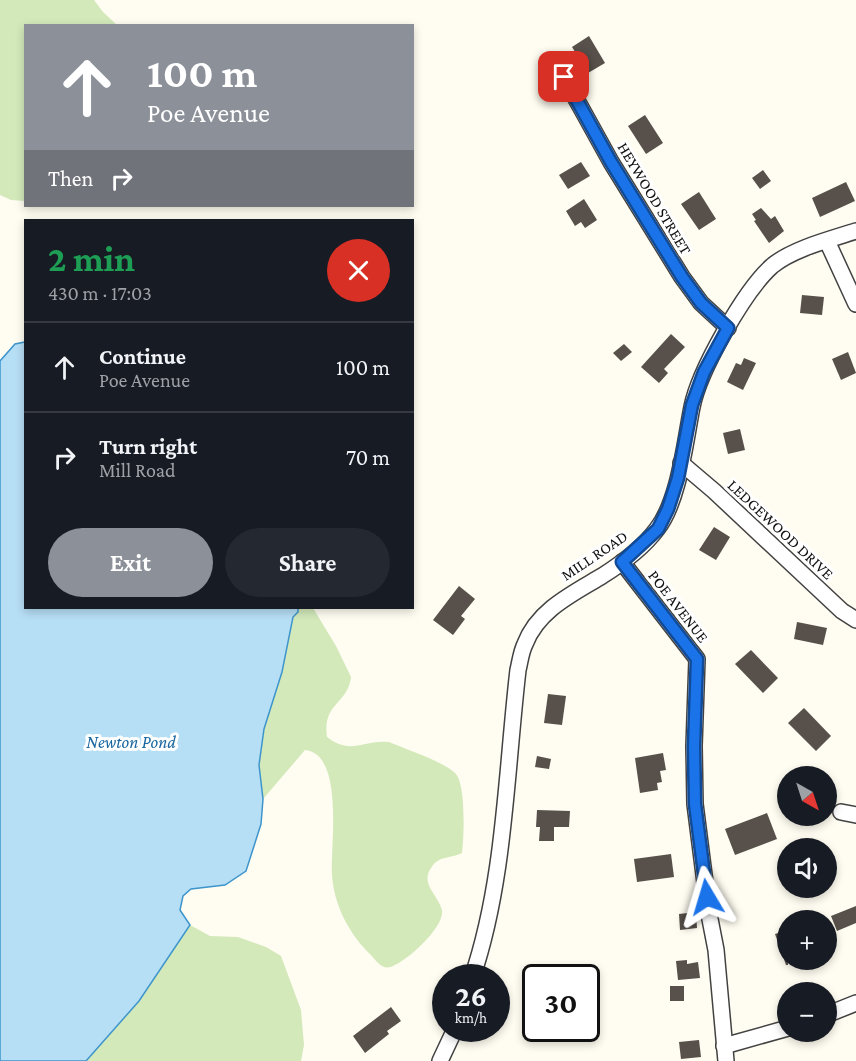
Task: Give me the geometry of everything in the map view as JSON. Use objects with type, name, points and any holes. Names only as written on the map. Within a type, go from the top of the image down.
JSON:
[{"type":"street","name":"HEYWOOD STREET","points":[[564,77],[611,162],[682,277],[701,303],[728,328]]},
{"type":"street","name":"MILL ROAD","points":[[477,964],[484,945],[494,893],[518,670],[531,631],[552,607],[622,562],[658,529],[668,509],[681,463],[692,405],[704,372],[728,328],[758,282],[773,266],[790,256],[856,231]]},
{"type":"street","points":[[827,241],[856,304]]},
{"type":"street","name":"LEDGEWOOD DRIVE","points":[[681,463],[722,497],[842,611],[856,620]]},
{"type":"street","name":"POE AVENUE","points":[[622,562],[697,659],[695,804],[709,914],[716,950],[725,1054]]},
{"type":"street","points":[[837,1011],[856,1003]]},
{"type":"street","points":[[725,1054],[777,1033]]},
{"type":"street","points":[[440,1061],[449,1042]]},
{"type":"green space","points":[[0,0],[94,0],[116,24],[24,24],[24,201],[11,200],[0,195]]},
{"type":"green space","points":[[298,609],[314,609],[351,677],[345,693],[328,717],[327,737],[336,743],[351,746],[389,742],[451,769],[459,780],[464,812],[462,853],[441,859],[434,864],[428,874],[429,884],[442,910],[441,917],[432,934],[424,942],[400,963],[389,967],[380,965],[363,947],[339,908],[332,875],[331,784],[326,767],[318,755],[305,750],[263,799],[259,765],[264,729],[282,672],[293,617]]},
{"type":"green space","points":[[190,925],[210,936],[238,937],[266,947],[281,956],[301,1010],[304,1045],[301,1061],[86,1061],[139,1001]]},
{"type":"water","name":"Newton Pond","points":[[24,342],[24,609],[298,609],[293,617],[282,672],[264,729],[259,765],[263,799],[261,824],[246,871],[225,885],[191,889],[183,896],[180,910],[190,925],[139,1001],[86,1061],[0,1061],[0,361],[15,344]]},
{"type":"building","points":[[589,36],[605,63],[588,73],[572,47]]},
{"type":"building","points":[[645,115],[663,143],[646,154],[628,126]]},
{"type":"building","points":[[581,162],[590,176],[568,189],[559,175]]},
{"type":"building","points":[[763,170],[771,181],[760,189],[752,178]]},
{"type":"building","points":[[846,182],[855,201],[820,217],[812,198]]},
{"type":"building","points":[[699,192],[716,219],[699,230],[681,204]]},
{"type":"building","points":[[584,199],[597,220],[585,228],[581,222],[575,226],[566,211]]},
{"type":"building","points":[[761,208],[771,219],[775,216],[784,231],[769,243],[754,221],[756,220],[752,214]]},
{"type":"building","points":[[802,295],[824,297],[822,315],[800,313]]},
{"type":"building","points":[[671,334],[685,347],[664,369],[668,373],[659,383],[641,367]]},
{"type":"building","points":[[624,344],[632,352],[621,361],[613,353]]},
{"type":"building","points":[[848,352],[856,373],[841,380],[832,359]]},
{"type":"building","points":[[744,358],[756,363],[743,390],[727,382],[736,363],[741,365]]},
{"type":"building","points":[[740,429],[745,450],[728,454],[723,433]]},
{"type":"building","points":[[714,527],[730,537],[716,560],[699,550]]},
{"type":"building","points":[[459,586],[475,599],[461,616],[465,619],[453,635],[433,620]]},
{"type":"building","points":[[797,622],[827,628],[823,645],[794,639]]},
{"type":"building","points":[[751,650],[778,678],[763,693],[735,664]]},
{"type":"building","points":[[548,694],[566,696],[562,725],[544,723]]},
{"type":"building","points":[[804,708],[831,736],[816,751],[788,723]]},
{"type":"building","points":[[663,753],[666,770],[660,771],[662,782],[657,783],[658,790],[640,793],[635,758]]},
{"type":"building","points":[[537,756],[551,759],[549,769],[535,767]]},
{"type":"building","points":[[537,810],[570,811],[569,827],[554,827],[554,841],[539,841],[540,827],[536,827]]},
{"type":"building","points":[[767,813],[777,839],[735,855],[725,829]]},
{"type":"building","points":[[671,854],[674,877],[637,882],[634,859]]},
{"type":"building","points":[[856,906],[856,923],[837,931],[837,914]]},
{"type":"building","points":[[696,912],[697,928],[680,930],[679,914]]},
{"type":"building","points":[[687,960],[687,964],[698,962],[700,978],[678,980],[676,961]]},
{"type":"building","points":[[670,986],[684,986],[684,1001],[670,1001]]},
{"type":"building","points":[[391,1007],[401,1021],[387,1031],[389,1034],[365,1053],[353,1036]]},
{"type":"building","points":[[699,1040],[701,1057],[681,1059],[679,1042]]},
{"type":"route","points":[[564,77],[611,162],[682,277],[701,303],[728,328],[704,372],[692,405],[678,478],[668,509],[658,529],[622,562],[697,659],[695,804],[707,897]]}]
